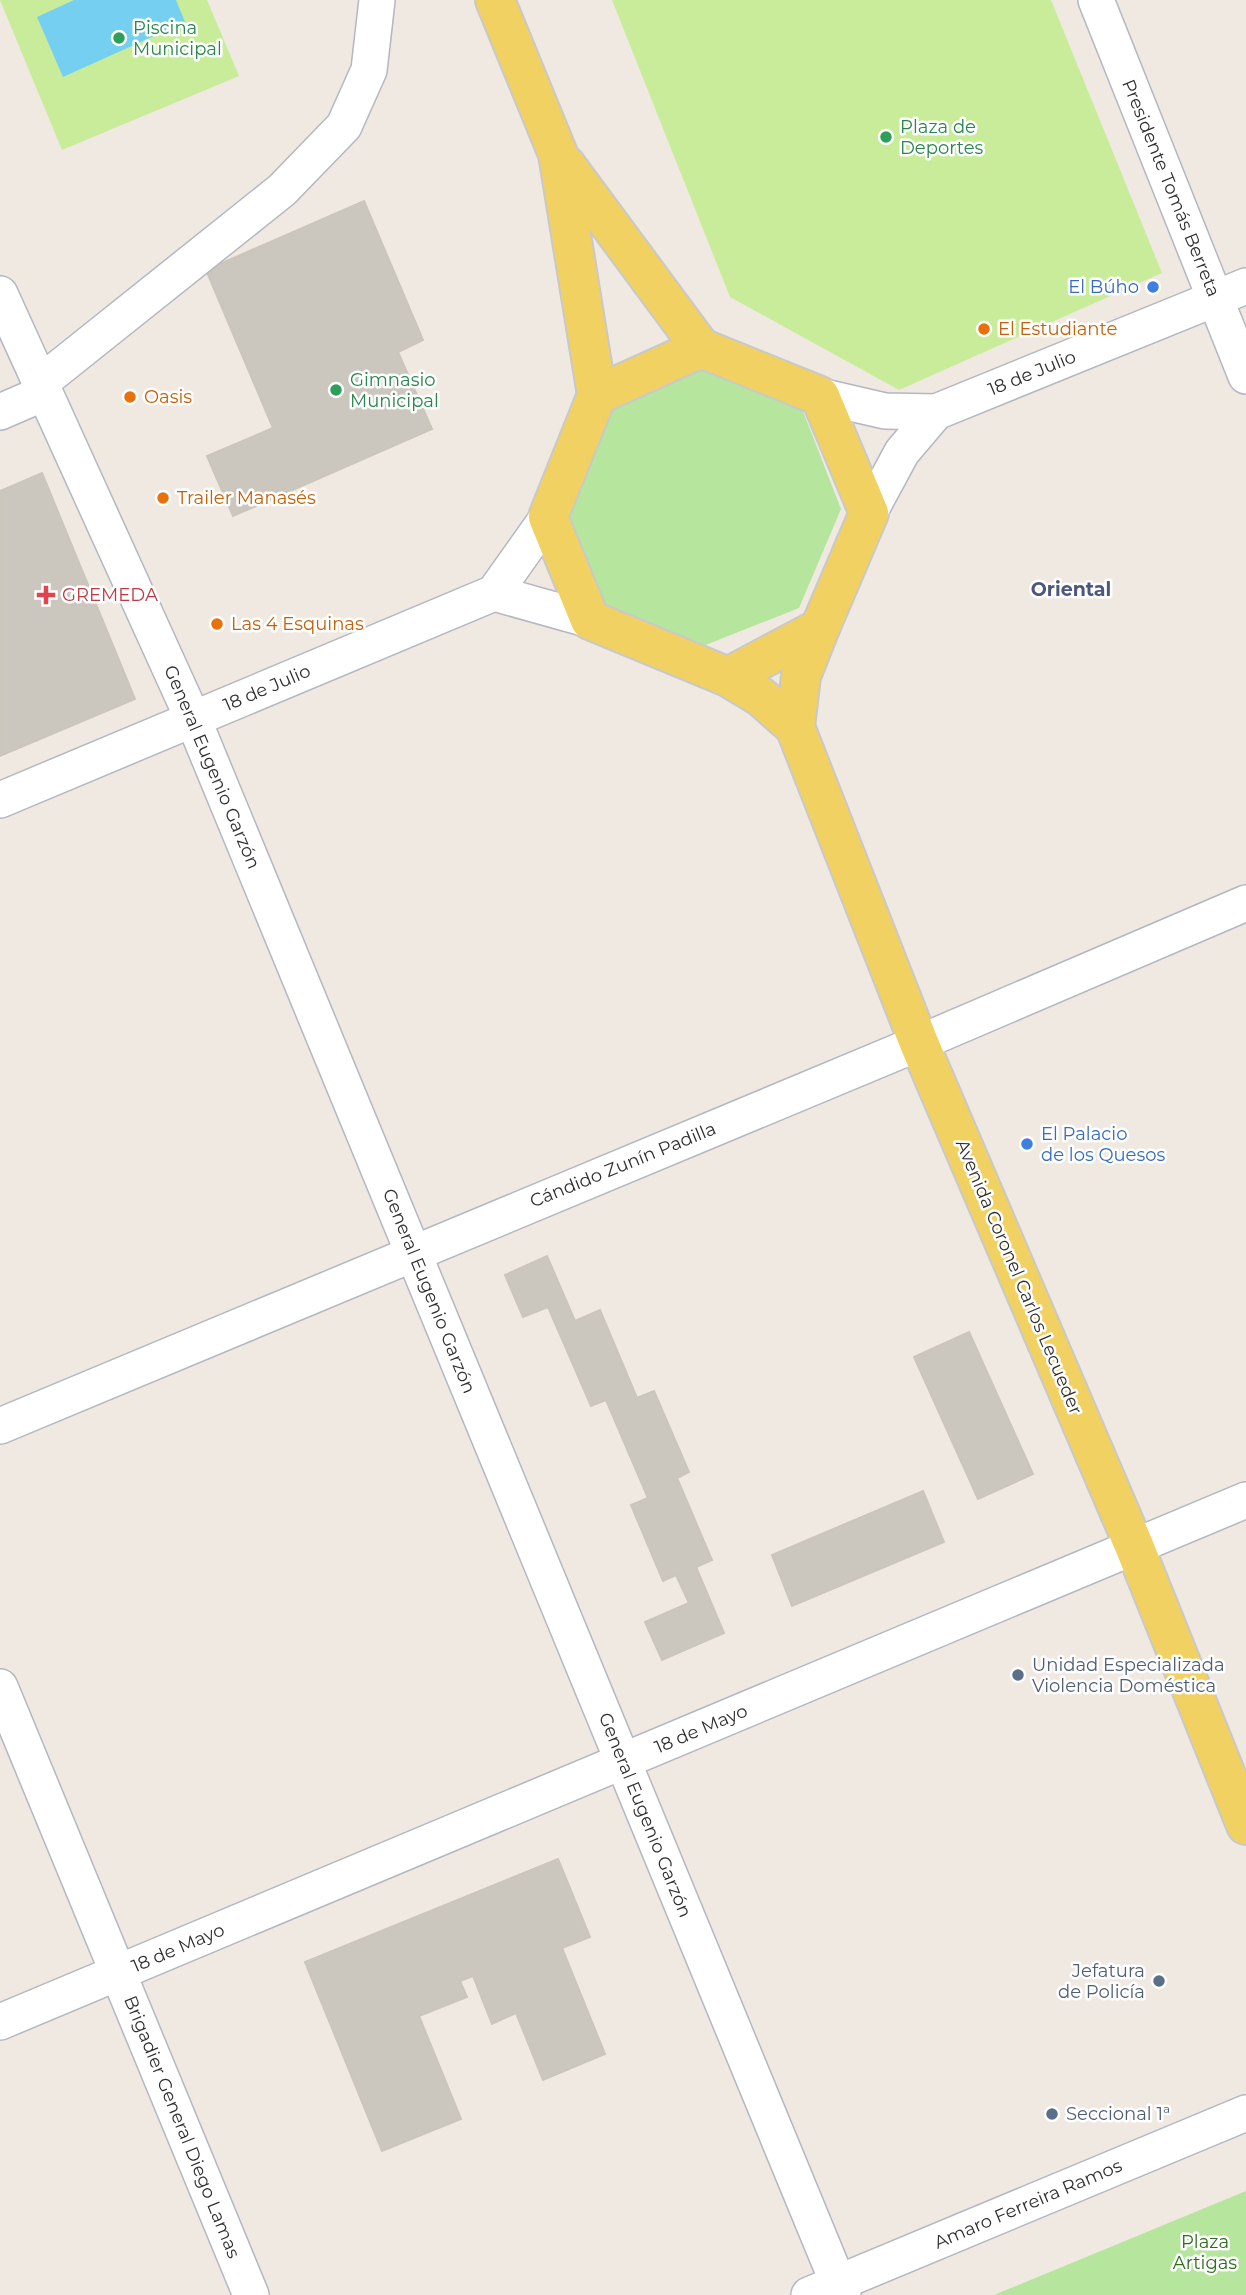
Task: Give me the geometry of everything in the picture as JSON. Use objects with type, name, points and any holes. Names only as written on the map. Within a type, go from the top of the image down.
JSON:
[{"type":"main road","points":[[495,0],[558,154],[630,256],[701,348],[820,396],[869,513]]},
{"type":"main road","points":[[558,154],[597,395],[548,517],[590,620]]},
{"type":"main road","points":[[597,395],[701,348]]},
{"type":"main road","name":"Avenida Coronel Carlos Lecueder","points":[[795,727],[801,676],[869,513]]},
{"type":"main road","name":"Avenida Coronel Carlos Lecueder","points":[[590,620],[728,677],[761,696],[795,727],[919,1043],[1135,1548],[1246,1825]]},
{"type":"main road","points":[[728,677],[820,628]]},
{"type":"street","points":[[0,412],[41,388],[282,190],[344,126],[369,71],[377,0]]},
{"type":"street","name":"Presidente Tomás Berreta","points":[[1096,0],[1231,292],[1246,376]]},
{"type":"street","name":"18 de Julio","points":[[820,396],[885,411],[936,412],[1231,292]]},
{"type":"street","name":"General Eugenio Garzón","points":[[0,294],[193,719],[623,1762],[830,2291]]},
{"type":"street","name":"18 de Julio","points":[[869,513],[902,452],[936,412]]},
{"type":"street","points":[[548,517],[494,593],[590,620]]},
{"type":"street","name":"18 de Julio","points":[[0,800],[494,593]]},
{"type":"street","name":"Cándido Zunín Padilla","points":[[0,1426],[919,1043],[1246,903]]},
{"type":"street","name":"18 de Mayo","points":[[0,2022],[1246,1500]]},
{"type":"street","name":"Brigadier General Diego Lamas","points":[[0,1687],[251,2295]]},
{"type":"street","name":"Amaro Ferreira Ramos","points":[[830,2291],[1246,2113]]},
{"type":"green space","name":"Piscina Municipal","points":[[0,0],[207,0],[239,76],[62,150]]},
{"type":"green space","name":"Plaza de Deportes","points":[[612,0],[1051,0],[1162,273],[899,390],[730,297]]},
{"type":"green space","points":[[704,369],[803,411],[841,509],[799,608],[703,646],[606,607],[566,508],[607,408]]},
{"type":"green space","name":"Plaza Artigas","points":[[1246,2191],[1246,2295],[994,2295]]},
{"type":"water","points":[[74,0],[176,0],[185,22],[63,77],[37,17]]},
{"type":"building","name":"Gimnasio Municipal","points":[[364,201],[423,340],[398,352],[432,429],[233,516],[207,456],[273,428],[206,270]]},
{"type":"building","name":"GREMEDA","points":[[42,473],[135,699],[0,756],[0,491]]},
{"type":"building","points":[[547,1256],[575,1321],[600,1310],[637,1398],[654,1391],[689,1472],[677,1478],[712,1560],[696,1567],[724,1633],[662,1660],[645,1622],[689,1603],[676,1575],[663,1581],[631,1505],[648,1498],[606,1400],[591,1406],[548,1307],[523,1317],[505,1275]]},
{"type":"building","points":[[969,1332],[1033,1474],[978,1499],[914,1357]]},
{"type":"building","points":[[923,1491],[944,1542],[792,1606],[772,1555]]},
{"type":"building","points":[[558,1859],[590,1937],[562,1948],[605,2054],[543,2080],[516,2013],[492,2024],[473,1976],[460,1981],[467,1997],[419,2016],[461,2119],[382,2151],[305,1962]]},
{"type":"place","name":"Piscina Municipal","points":[[119,38]]},
{"type":"place","name":"Plaza de Deportes","points":[[886,137]]},
{"type":"place","name":"El Búho","points":[[1153,287]]},
{"type":"place","name":"El Estudiante","points":[[984,329]]},
{"type":"place","name":"Gimnasio Municipal","points":[[336,390]]},
{"type":"place","name":"Oasis","points":[[130,397]]},
{"type":"place","name":"Trailer Manasés","points":[[163,498]]},
{"type":"place","name":"GREMEDA","points":[[46,595]]},
{"type":"place","name":"Las 4 Esquinas","points":[[217,624]]},
{"type":"place","name":"El Palacio de los Quesos","points":[[1027,1144]]},
{"type":"place","name":"Unidad Especializada Violencia Doméstica","points":[[1018,1675]]},
{"type":"place","name":"Jefatura de Policía","points":[[1159,1981]]},
{"type":"place","name":"Seccional 1ª","points":[[1052,2114]]},
{"type":"district","name":"Oriental","points":[[1071,589]]}]
